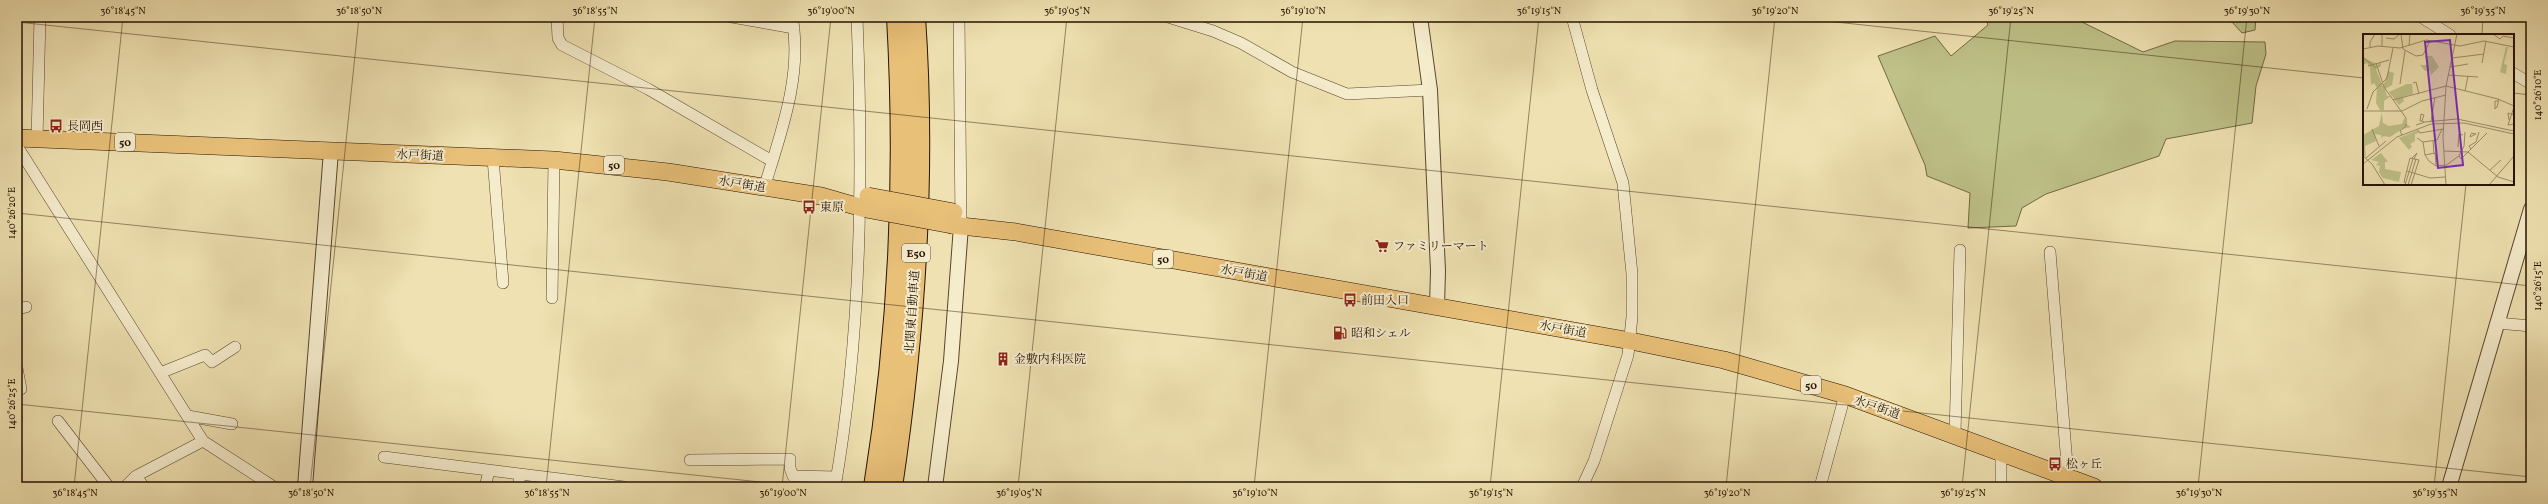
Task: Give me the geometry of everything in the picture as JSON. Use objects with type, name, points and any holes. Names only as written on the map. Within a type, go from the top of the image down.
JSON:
[{"type":"highway","name":"北関東自動車道","points":[[874,487],[889,374],[898,276],[901,160],[897,17]]},
{"type":"highway","name":"北関東自動車道","points":[[892,487],[907,377],[915,275],[920,163],[915,17]]},
{"type":"main road","name":"水戸街道","points":[[17,138],[554,160],[668,172],[764,188],[863,202],[1016,232],[1631,341],[1724,360],[1845,396],[1955,434],[2094,487]]},
{"type":"street","points":[[37,139],[40,17]]},
{"type":"street","points":[[558,17],[558,38],[562,45],[648,89],[772,162]]},
{"type":"street","points":[[732,17],[793,22],[796,60],[772,162],[764,188]]},
{"type":"street","points":[[690,460],[790,459],[790,468],[793,476],[836,482],[852,347],[863,202],[857,17]]},
{"type":"street","points":[[934,487],[951,361],[957,220],[959,17]]},
{"type":"street","points":[[1168,17],[1213,31],[1241,43],[1292,72],[1347,94],[1430,90]]},
{"type":"street","points":[[1420,17],[1430,90],[1438,271],[1437,306]]},
{"type":"street","points":[[1572,17],[1592,90],[1623,183],[1632,274],[1631,341],[1623,374],[1582,487]]},
{"type":"street","points":[[2421,17],[2448,34]]},
{"type":"street","points":[[2514,74],[2531,84]]},
{"type":"street","points":[[17,146],[203,441],[274,487]]},
{"type":"street","points":[[305,487],[331,151]]},
{"type":"street","points":[[493,158],[503,283]]},
{"type":"street","points":[[552,298],[554,160]]},
{"type":"street","points":[[2450,487],[2531,209]]},
{"type":"street","points":[[1955,434],[1960,250]]},
{"type":"street","points":[[2050,252],[2068,477]]},
{"type":"street","points":[[2497,323],[2531,326]]},
{"type":"street","points":[[160,373],[206,355],[212,362],[234,347]]},
{"type":"street","points":[[17,368],[21,389],[17,390]]},
{"type":"street","points":[[1820,487],[1845,396]]},
{"type":"street","points":[[188,416],[232,424]]},
{"type":"street","points":[[58,421],[109,487]]},
{"type":"street","points":[[125,487],[136,476],[203,441]]},
{"type":"street","points":[[2001,451],[2001,487]]},
{"type":"street","points":[[384,457],[520,475],[547,482],[624,487]]},
{"type":"street","points":[[485,487],[488,471]]},
{"type":"street","points":[[518,487],[520,475]]},
{"type":"street","points":[[136,476],[144,487]]},
{"type":"green space","points":[[1985,17],[2083,17],[2082,22],[2143,52],[2175,41],[2265,42],[2266,54],[2256,86],[2252,123],[2166,139],[2159,156],[2046,194],[2022,208],[2016,226],[1968,228],[1970,193],[1927,176],[1925,165],[1878,56],[1935,36],[1951,56],[1988,25]]},
{"type":"green space","points":[[2180,17],[2256,17],[2255,30],[2242,33],[2232,22]]},
{"type":"place","name":"長岡西","points":[[56,126]]},
{"type":"place","name":"東原","points":[[809,207]]},
{"type":"place","name":"ファミリーマート","points":[[1382,246]]},
{"type":"place","name":"前田入口","points":[[1350,300]]},
{"type":"place","name":"昭和シェル","points":[[1340,333]]},
{"type":"place","name":"金敷内科医院","points":[[1003,359]]},
{"type":"place","name":"松ヶ丘","points":[[2055,464]]}]
